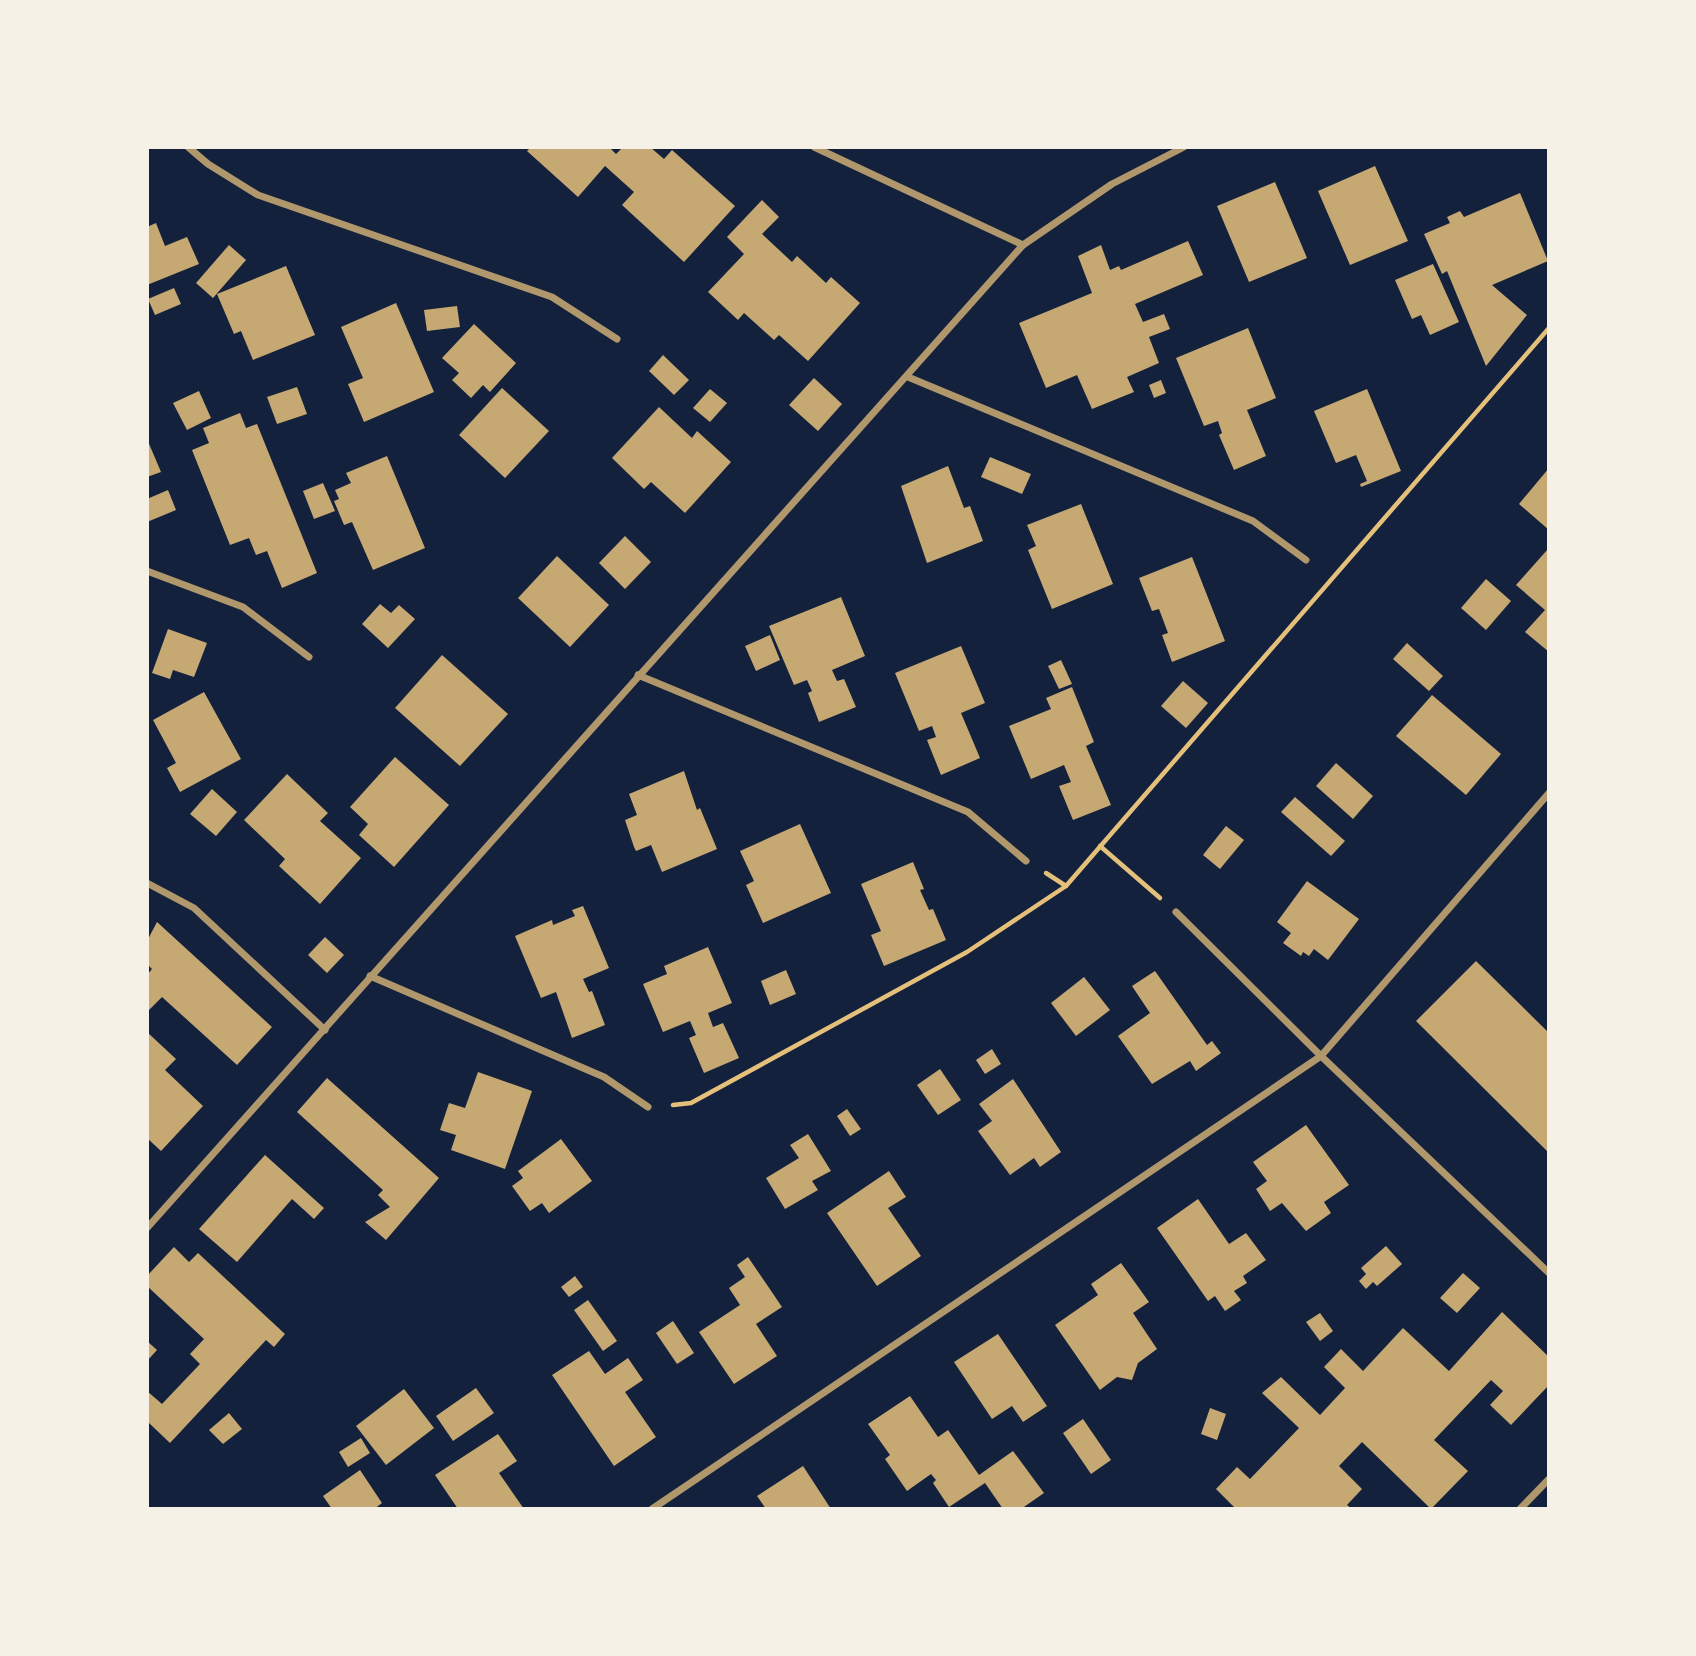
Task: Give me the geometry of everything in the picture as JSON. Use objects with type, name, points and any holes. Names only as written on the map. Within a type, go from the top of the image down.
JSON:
[{"type":"street","points":[[188,147],[208,164],[258,195],[552,297],[617,340]]},
{"type":"street","points":[[814,147],[1023,245]]},
{"type":"street","points":[[147,1228],[1023,245],[1112,184],[1184,147]]},
{"type":"street","points":[[908,377],[1253,521],[1306,560]]},
{"type":"street","points":[[147,571],[243,607],[309,657]]},
{"type":"street","points":[[638,675],[968,812],[1026,861]]},
{"type":"street","points":[[652,1509],[1321,1056],[1549,793]]},
{"type":"street","points":[[147,883],[194,908],[325,1030]]},
{"type":"street","points":[[1176,912],[1321,1056],[1549,1273]]},
{"type":"street","points":[[370,976],[604,1077],[648,1107]]},
{"type":"street","points":[[1520,1509],[1549,1479]]},
{"type":"path","points":[[648,1107],[691,1103],[967,952],[1066,886],[1549,328]]},
{"type":"path","points":[[1100,846],[1176,912]]},
{"type":"building","points":[[531,147],[609,147],[616,154],[623,147],[650,147],[664,159],[672,150],[735,206],[684,262],[622,205],[634,192],[605,166],[578,197],[527,151]]},
{"type":"building","points":[[1375,166],[1408,241],[1350,265],[1318,191]]},
{"type":"building","points":[[1275,182],[1307,258],[1249,282],[1217,206]]},
{"type":"building","points":[[1520,193],[1548,261],[1492,285],[1527,315],[1486,366],[1447,271],[1442,274],[1424,234],[1450,223],[1447,217],[1460,211],[1464,217]]},
{"type":"building","points":[[762,200],[779,217],[762,234],[792,262],[797,256],[826,283],[831,277],[860,303],[808,361],[779,335],[774,340],[744,313],[738,320],[708,292],[744,254],[727,237]]},
{"type":"building","points":[[156,223],[165,246],[187,237],[199,264],[147,285],[147,227]]},
{"type":"building","points":[[1188,241],[1203,275],[1135,304],[1143,322],[1164,314],[1170,329],[1149,337],[1159,363],[1127,377],[1134,392],[1092,409],[1077,375],[1046,388],[1019,323],[1092,293],[1078,256],[1101,245],[1110,270],[1119,266],[1121,270]]},
{"type":"building","points":[[229,245],[246,260],[213,298],[196,283]]},
{"type":"building","points":[[1433,264],[1459,322],[1430,335],[1421,315],[1412,319],[1395,280]]},
{"type":"building","points":[[286,266],[315,335],[253,360],[241,331],[234,334],[217,294]]},
{"type":"building","points":[[174,288],[181,304],[155,315],[148,299]]},
{"type":"building","points":[[396,303],[434,392],[364,422],[348,384],[363,378],[341,327]]},
{"type":"building","points":[[457,306],[460,327],[427,331],[424,310]]},
{"type":"building","points":[[474,324],[516,363],[490,392],[483,385],[471,398],[452,380],[459,373],[442,358]]},
{"type":"building","points":[[1248,328],[1276,398],[1247,410],[1266,456],[1234,470],[1219,435],[1222,433],[1218,421],[1204,426],[1176,358]]},
{"type":"building","points":[[663,355],[689,380],[674,395],[649,371]]},
{"type":"building","points":[[814,378],[842,404],[818,431],[789,405]]},
{"type":"building","points":[[1161,380],[1166,393],[1154,398],[1149,385]]},
{"type":"building","points":[[297,387],[307,414],[277,424],[267,397]]},
{"type":"building","points":[[502,388],[549,431],[505,478],[459,435]]},
{"type":"building","points":[[710,389],[727,403],[710,422],[693,408]]},
{"type":"building","points":[[1367,389],[1401,471],[1361,487],[1360,484],[1367,481],[1356,455],[1336,463],[1314,411]]},
{"type":"building","points":[[199,391],[211,418],[187,430],[173,403]]},
{"type":"building","points":[[659,407],[692,438],[697,431],[731,462],[685,513],[651,482],[644,489],[612,458]]},
{"type":"building","points":[[240,413],[246,428],[257,424],[317,573],[282,588],[267,551],[256,555],[249,538],[230,545],[192,450],[209,443],[203,428]]},
{"type":"building","points":[[147,439],[161,472],[147,477]]},
{"type":"building","points":[[387,456],[425,548],[373,570],[352,522],[344,525],[334,501],[339,499],[335,490],[351,483],[346,473]]},
{"type":"building","points":[[990,457],[1031,474],[1022,494],[981,477]]},
{"type":"building","points":[[948,466],[964,508],[970,506],[983,541],[927,563],[901,486]]},
{"type":"building","points":[[1549,468],[1549,530],[1519,504]]},
{"type":"building","points":[[323,483],[335,511],[314,519],[303,491]]},
{"type":"building","points":[[168,490],[176,510],[147,522],[147,499]]},
{"type":"building","points":[[1081,504],[1113,584],[1052,609],[1028,550],[1036,546],[1027,525]]},
{"type":"building","points":[[625,536],[651,562],[625,589],[599,563]]},
{"type":"building","points":[[1548,549],[1549,652],[1525,632],[1545,610],[1516,585]]},
{"type":"building","points":[[557,556],[609,605],[570,647],[518,598]]},
{"type":"building","points":[[1192,557],[1225,641],[1172,662],[1162,635],[1168,633],[1159,609],[1152,611],[1139,578]]},
{"type":"building","points":[[1486,579],[1511,601],[1486,630],[1461,608]]},
{"type":"building","points":[[841,597],[865,656],[832,670],[837,681],[844,679],[856,707],[819,722],[808,693],[812,691],[807,680],[794,685],[769,626]]},
{"type":"building","points":[[380,604],[391,613],[399,605],[415,619],[388,648],[362,624]]},
{"type":"building","points":[[168,629],[207,643],[194,677],[173,670],[170,679],[152,673]]},
{"type":"building","points":[[770,635],[780,660],[756,671],[745,646]]},
{"type":"building","points":[[1407,643],[1443,676],[1429,691],[1393,659]]},
{"type":"building","points":[[961,646],[985,703],[961,713],[980,758],[941,775],[927,740],[936,737],[932,726],[919,731],[895,673]]},
{"type":"building","points":[[442,655],[508,714],[460,766],[395,708]]},
{"type":"building","points":[[1061,660],[1072,684],[1059,689],[1048,666]]},
{"type":"building","points":[[1183,681],[1208,703],[1186,728],[1161,706]]},
{"type":"building","points":[[1072,687],[1094,742],[1086,746],[1111,805],[1073,820],[1059,786],[1071,782],[1064,765],[1031,779],[1009,726],[1051,709],[1046,698]]},
{"type":"building","points":[[204,692],[241,759],[180,792],[167,768],[176,763],[153,720]]},
{"type":"building","points":[[1432,695],[1501,754],[1466,795],[1396,736]]},
{"type":"building","points":[[395,757],[449,805],[394,867],[359,835],[368,824],[350,807]]},
{"type":"building","points":[[1336,763],[1373,796],[1353,819],[1316,786]]},
{"type":"building","points":[[684,771],[697,810],[700,808],[717,849],[662,872],[651,845],[636,851],[634,847],[625,820],[637,815],[629,794]]},
{"type":"building","points":[[287,774],[328,813],[320,821],[361,858],[320,904],[279,866],[285,859],[244,820]]},
{"type":"building","points":[[212,789],[237,812],[216,836],[190,814]]},
{"type":"building","points":[[1295,797],[1345,841],[1331,856],[1281,812]]},
{"type":"building","points":[[800,824],[831,893],[763,923],[746,885],[754,881],[740,851]]},
{"type":"building","points":[[1226,826],[1244,840],[1220,869],[1203,855]]},
{"type":"building","points":[[913,862],[924,889],[920,890],[929,910],[933,909],[946,940],[884,966],[871,935],[881,931],[861,884]]},
{"type":"building","points":[[1307,881],[1359,919],[1328,960],[1314,949],[1309,956],[1303,952],[1301,956],[1283,943],[1291,933],[1277,922]]},
{"type":"building","points":[[583,906],[609,968],[583,979],[589,992],[592,991],[605,1025],[572,1038],[556,992],[541,998],[515,936],[552,920],[553,925],[575,916],[572,910]]},
{"type":"building","points":[[157,922],[272,1027],[237,1065],[162,997],[147,1012],[147,975],[152,969],[147,964],[147,941]]},
{"type":"building","points":[[325,937],[344,955],[327,973],[308,955]]},
{"type":"building","points":[[708,947],[732,1003],[708,1013],[713,1027],[723,1023],[739,1058],[704,1073],[689,1038],[696,1035],[690,1021],[663,1032],[643,984],[667,974],[664,966]]},
{"type":"building","points":[[1476,961],[1549,1033],[1549,1153],[1416,1021]]},
{"type":"building","points":[[786,970],[796,994],[770,1005],[761,981]]},
{"type":"building","points":[[1155,971],[1207,1045],[1212,1041],[1221,1053],[1196,1071],[1190,1061],[1152,1084],[1118,1036],[1150,1013],[1132,986]]},
{"type":"building","points":[[1084,977],[1110,1010],[1076,1036],[1051,1003]]},
{"type":"building","points":[[147,1032],[176,1059],[165,1070],[203,1106],[161,1151],[147,1138]]},
{"type":"building","points":[[992,1049],[1001,1064],[985,1074],[976,1060]]},
{"type":"building","points":[[940,1069],[961,1100],[938,1115],[917,1085]]},
{"type":"building","points":[[478,1072],[532,1091],[505,1169],[451,1150],[456,1135],[440,1130],[449,1103],[465,1108]]},
{"type":"building","points":[[327,1078],[439,1178],[386,1240],[365,1222],[390,1207],[378,1195],[383,1190],[297,1112]]},
{"type":"building","points":[[1013,1079],[1061,1152],[1040,1167],[1034,1158],[1010,1175],[978,1131],[992,1121],[979,1104]]},
{"type":"building","points":[[847,1109],[861,1129],[850,1136],[837,1116]]},
{"type":"building","points":[[1306,1125],[1349,1185],[1324,1202],[1331,1213],[1306,1231],[1282,1203],[1270,1211],[1256,1189],[1267,1181],[1253,1162]]},
{"type":"building","points":[[808,1134],[831,1171],[812,1181],[818,1190],[785,1209],[766,1178],[799,1158],[790,1145]]},
{"type":"building","points":[[561,1139],[592,1181],[549,1213],[542,1203],[530,1211],[512,1186],[523,1178],[518,1171]]},
{"type":"building","points":[[265,1155],[324,1208],[314,1219],[292,1199],[237,1262],[199,1229]]},
{"type":"building","points":[[889,1171],[906,1197],[888,1208],[921,1256],[877,1286],[827,1213]]},
{"type":"building","points":[[1198,1199],[1229,1244],[1246,1233],[1266,1260],[1243,1276],[1247,1283],[1234,1291],[1241,1300],[1225,1311],[1215,1296],[1208,1301],[1157,1228]]},
{"type":"building","points":[[1386,1246],[1402,1264],[1377,1286],[1373,1282],[1366,1289],[1359,1281],[1366,1274],[1361,1268]]},
{"type":"building","points":[[174,1247],[189,1262],[198,1253],[285,1334],[274,1347],[266,1340],[170,1443],[149,1423],[147,1426],[147,1391],[162,1404],[200,1364],[190,1354],[204,1339],[147,1286],[147,1276]]},
{"type":"building","points":[[748,1257],[782,1307],[756,1324],[777,1356],[734,1384],[699,1332],[740,1305],[729,1288],[745,1277],[737,1265]]},
{"type":"building","points":[[1121,1263],[1149,1302],[1133,1313],[1157,1349],[1138,1363],[1132,1380],[1117,1377],[1100,1390],[1055,1325],[1098,1295],[1091,1284]]},
{"type":"building","points":[[1463,1273],[1480,1288],[1457,1313],[1440,1298]]},
{"type":"building","points":[[575,1276],[583,1287],[569,1297],[561,1287]]},
{"type":"building","points":[[588,1300],[617,1341],[603,1351],[574,1310]]},
{"type":"building","points":[[1502,1312],[1549,1357],[1549,1385],[1511,1425],[1490,1405],[1503,1391],[1491,1380],[1434,1440],[1468,1471],[1431,1509],[1362,1442],[1339,1466],[1362,1489],[1347,1505],[1352,1509],[1236,1509],[1216,1489],[1237,1467],[1250,1479],[1299,1428],[1262,1393],[1281,1377],[1320,1415],[1345,1388],[1324,1367],[1341,1349],[1363,1371],[1403,1328],[1449,1371]]},
{"type":"building","points":[[1320,1313],[1333,1331],[1320,1341],[1306,1322]]},
{"type":"building","points":[[673,1321],[694,1353],[677,1364],[656,1333]]},
{"type":"building","points":[[998,1334],[1047,1406],[1023,1422],[1012,1406],[992,1419],[954,1362]]},
{"type":"building","points":[[147,1341],[157,1350],[147,1361]]},
{"type":"building","points":[[589,1351],[605,1374],[628,1358],[643,1380],[625,1392],[656,1437],[614,1466],[552,1375]]},
{"type":"building","points":[[476,1388],[494,1413],[453,1441],[436,1416]]},
{"type":"building","points":[[404,1389],[434,1428],[386,1465],[356,1426]]},
{"type":"building","points":[[910,1396],[938,1437],[948,1430],[979,1475],[1013,1451],[1044,1493],[1021,1509],[1003,1509],[985,1483],[949,1507],[933,1483],[936,1480],[931,1474],[907,1491],[885,1459],[890,1455],[868,1424]]},
{"type":"building","points":[[1210,1408],[1226,1414],[1217,1440],[1201,1434]]},
{"type":"building","points":[[229,1413],[242,1429],[223,1444],[209,1430]]},
{"type":"building","points":[[1083,1419],[1111,1460],[1091,1474],[1063,1433]]},
{"type":"building","points":[[498,1434],[517,1461],[499,1473],[524,1509],[458,1509],[435,1475]]},
{"type":"building","points":[[361,1438],[370,1453],[348,1467],[339,1452]]},
{"type":"building","points":[[803,1466],[831,1509],[766,1509],[757,1496]]},
{"type":"building","points":[[360,1470],[382,1503],[374,1509],[332,1509],[323,1496]]}]
